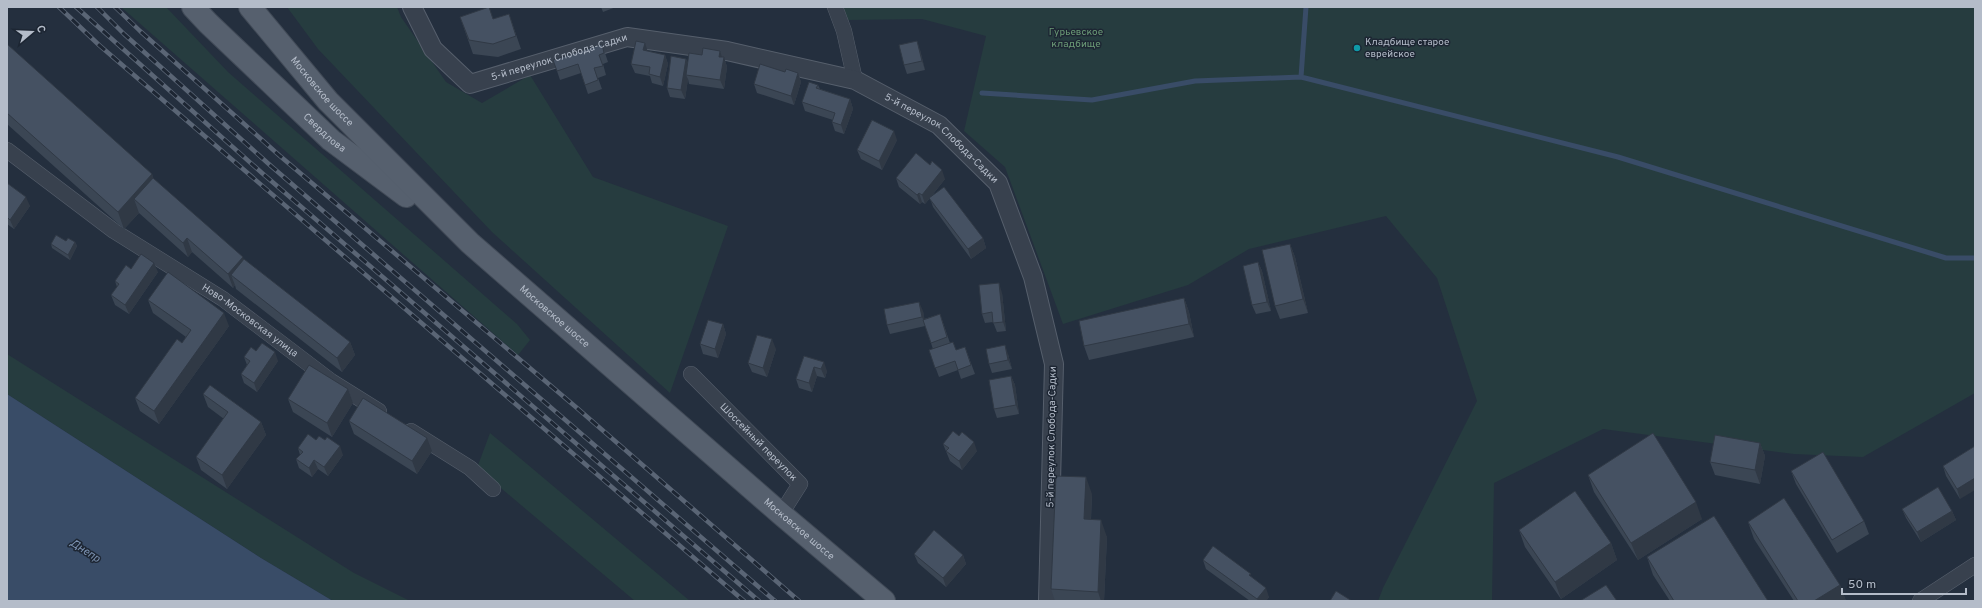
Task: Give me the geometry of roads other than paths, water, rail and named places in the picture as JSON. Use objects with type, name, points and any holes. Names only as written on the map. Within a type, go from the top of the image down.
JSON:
[{"type":"main road","name":"Свердлова","points":[[193,7],[331,140],[470,243]]},
{"type":"main road","name":"Московское шоссе","points":[[250,7],[328,101],[470,243],[781,514],[884,601]]},
{"type":"main road","points":[[263,7],[303,69]]},
{"type":"street","name":"5-й переулок Слобода-Садки","points":[[412,7],[433,49],[470,84],[627,37],[727,51],[855,80],[939,125],[998,183],[1033,276],[1054,364],[1048,601]]},
{"type":"street","points":[[835,7],[844,31],[855,80]]},
{"type":"street","name":"Ново-Московская улица","points":[[7,150],[114,231],[223,299],[331,381],[470,468],[493,489]]},
{"type":"street","name":"Шоссейный переулок","points":[[691,374],[800,484],[781,514]]},
{"type":"street","points":[[1920,601],[1975,565]]},
{"type":"water","name":"Днепр","points":[[7,394],[261,558],[333,601],[7,601]]},
{"type":"waterway","points":[[1301,77],[1306,7]]},
{"type":"waterway","points":[[982,93],[1092,100],[1195,81],[1301,77],[1618,157],[1946,258],[1975,258]]},
{"type":"railway","points":[[59,7],[99,45],[744,601]]},
{"type":"railway","points":[[76,7],[262,173],[759,601]]},
{"type":"railway","points":[[97,7],[124,34],[271,166],[775,601]]},
{"type":"railway","points":[[115,7],[280,156],[577,408],[799,601]]},
{"type":"place","name":"Кладбище старое еврейское","points":[[1357,48]]},
{"type":"park label","name":"Гурьевское кладбище","points":[[1076,38]]}]
